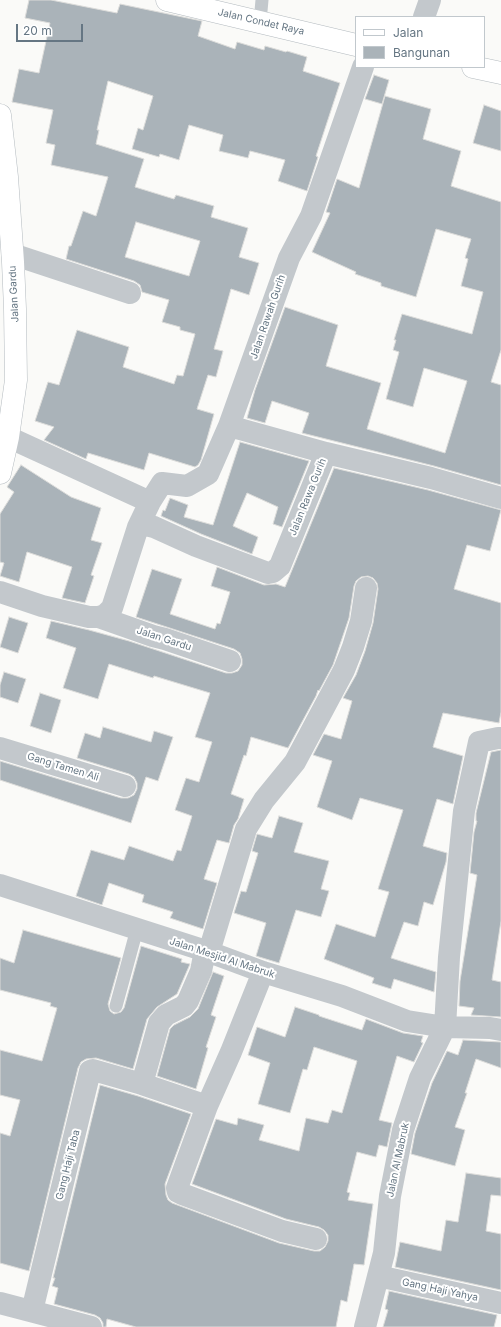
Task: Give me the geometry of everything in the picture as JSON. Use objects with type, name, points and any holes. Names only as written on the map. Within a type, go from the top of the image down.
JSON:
[{"type":"street","name":"Jalan Condet Raya","points":[[166,0],[206,5],[260,22],[355,45]]},
{"type":"street","points":[[424,16],[430,0]]},
{"type":"street","name":"Jalan Rawah Gurih","points":[[138,527],[150,502],[162,483],[187,486],[208,474],[230,426],[289,258],[311,216],[363,68]]},
{"type":"street","points":[[478,68],[501,73]]},
{"type":"street","name":"Jalan Gardu","points":[[0,115],[4,188],[12,254],[15,309],[16,380],[8,437],[1,466]]},
{"type":"street","points":[[12,254],[130,292]]},
{"type":"street","points":[[230,426],[326,453]]},
{"type":"street","points":[[8,437],[150,502]]},
{"type":"street","name":"Jalan Rawa Gurih","points":[[138,527],[146,525],[154,527],[203,549],[268,573],[273,572],[280,566],[326,453],[431,478],[501,498]]},
{"type":"street","points":[[99,617],[105,616],[112,608],[138,527]]},
{"type":"street","points":[[142,1084],[159,1023],[166,1015],[184,1006],[188,1001],[201,971],[246,829],[264,800],[295,762],[344,670],[361,621],[366,588]]},
{"type":"street","name":"Jalan Gardu","points":[[0,592],[42,606],[90,617],[99,617],[230,661]]},
{"type":"street","points":[[445,1027],[449,957],[464,811],[479,742],[501,738]]},
{"type":"street","name":"Gang Tamen Ali","points":[[0,748],[125,786]]},
{"type":"street","name":"Jalan Mesjid Al Mabruk","points":[[0,885],[138,929],[263,972],[342,996],[407,1021],[445,1027],[490,1028],[501,1030]]},
{"type":"street","points":[[263,972],[231,1052],[207,1106],[177,1188],[178,1192],[282,1231],[316,1239]]},
{"type":"street","name":"Jalan Al Mabruk","points":[[378,1276],[384,1253],[390,1196],[403,1130],[420,1078],[445,1027]]},
{"type":"street","name":"Gang Haji Taba","points":[[32,1312],[75,1140],[89,1073],[93,1070],[142,1084],[207,1106]]},
{"type":"street","points":[[365,1327],[378,1276]]},
{"type":"street","name":"Gang Haji Yahya","points":[[378,1276],[501,1303]]},
{"type":"street","points":[[0,1303],[91,1327]]},
{"type":"lane","points":[[260,22],[262,0]]},
{"type":"lane","points":[[116,1006],[138,929]]},
{"type":"building","points":[[29,0],[51,0],[117,13],[120,4],[202,21],[198,36],[235,49],[237,42],[264,50],[265,46],[307,57],[303,71],[340,83],[316,156],[318,157],[307,191],[278,181],[285,160],[250,151],[248,158],[219,151],[223,135],[189,125],[179,160],[160,154],[159,157],[132,149],[138,128],[143,130],[153,96],[108,81],[97,130],[99,130],[96,144],[144,159],[135,187],[174,199],[176,195],[214,206],[211,217],[248,228],[239,257],[259,263],[249,295],[231,289],[214,349],[223,351],[216,377],[208,375],[197,409],[214,414],[201,460],[195,467],[149,453],[144,470],[88,453],[86,459],[44,440],[54,427],[35,421],[48,382],[59,385],[77,330],[129,347],[123,367],[174,384],[177,375],[183,376],[195,334],[180,330],[180,327],[162,322],[169,300],[142,292],[140,285],[134,281],[66,259],[69,246],[71,246],[83,211],[96,216],[108,177],[51,165],[55,145],[46,143],[53,110],[12,102],[19,69],[39,73],[50,23],[25,18]],"holes":[[[136,222],[200,241],[189,276],[125,257]]]},
{"type":"building","points":[[374,75],[389,80],[382,104],[365,99]]},
{"type":"building","points":[[385,96],[431,109],[423,139],[461,151],[451,186],[501,202],[501,350],[491,382],[501,385],[501,485],[434,466],[302,433],[309,413],[272,401],[265,423],[247,418],[255,390],[285,307],[338,325],[326,366],[381,383],[367,429],[445,453],[467,381],[424,368],[413,407],[386,399],[399,352],[393,350],[396,340],[394,340],[402,314],[472,334],[483,292],[461,286],[468,259],[465,258],[471,239],[436,229],[416,297],[381,286],[381,283],[355,274],[356,272],[312,252],[330,213],[326,212],[337,179],[359,188]]},
{"type":"building","points":[[484,105],[501,111],[501,151],[473,143]]},
{"type":"building","points":[[240,442],[309,461],[282,527],[273,524],[278,507],[247,493],[233,526],[258,537],[252,554],[161,516],[163,510],[165,511],[170,498],[188,505],[184,517],[213,525]]},
{"type":"building","points":[[21,465],[71,497],[101,508],[91,540],[102,543],[91,575],[94,576],[85,603],[62,598],[72,567],[27,552],[19,582],[0,576],[4,563],[0,562],[0,514],[14,492],[7,487]]},
{"type":"building","points":[[334,468],[428,490],[501,510],[490,551],[467,545],[454,589],[501,603],[501,712],[499,723],[443,713],[433,747],[463,756],[453,804],[437,799],[423,846],[447,853],[446,862],[433,905],[424,902],[418,926],[404,922],[391,958],[436,972],[434,992],[394,979],[391,989],[372,983],[374,978],[324,959],[336,924],[375,937],[389,892],[378,889],[403,810],[360,798],[352,820],[317,807],[332,761],[313,755],[324,734],[341,739],[352,701],[343,698],[356,675],[373,623],[378,589],[377,583],[373,578],[368,576],[361,577],[356,581],[349,618],[333,665],[319,691],[318,690],[288,748],[251,737],[246,756],[244,755],[231,794],[244,799],[238,819],[234,825],[229,843],[217,840],[204,879],[217,883],[203,929],[170,918],[173,912],[142,902],[144,895],[109,883],[102,905],[76,896],[91,850],[124,860],[129,846],[173,861],[177,850],[181,851],[192,816],[175,810],[186,778],[199,782],[212,742],[195,737],[210,693],[154,676],[153,678],[109,664],[98,699],[63,688],[76,648],[46,638],[51,621],[129,641],[226,673],[238,671],[242,665],[242,659],[240,653],[234,649],[136,617],[152,569],[182,579],[170,614],[215,629],[217,623],[220,624],[230,592],[211,586],[217,567],[264,585],[276,584],[285,587]]},
{"type":"building","points":[[9,617],[28,623],[18,653],[0,647]]},
{"type":"building","points":[[4,672],[26,679],[18,703],[0,697],[0,685]]},
{"type":"building","points":[[40,693],[61,700],[51,733],[30,726]]},
{"type":"building","points":[[103,727],[151,742],[154,731],[173,737],[158,781],[146,777],[131,823],[0,780],[0,761],[121,798],[128,798],[134,795],[137,789],[137,783],[134,777],[129,774],[77,758],[85,733],[100,738]]},
{"type":"building","points":[[501,750],[501,921],[492,980],[501,982],[501,1017],[471,1015],[474,1008],[459,1006],[460,981],[477,875],[470,873],[474,832],[477,821],[476,813],[491,752]]},
{"type":"building","points":[[279,816],[303,823],[294,852],[329,861],[321,889],[329,891],[321,917],[296,910],[279,963],[256,956],[266,923],[234,913],[241,891],[246,892],[258,853],[252,851],[257,834],[272,838]]},
{"type":"building","points":[[23,930],[121,958],[108,1004],[110,1011],[114,1014],[121,1012],[124,1008],[141,946],[182,959],[181,962],[190,964],[177,994],[157,1007],[147,1019],[133,1069],[96,1058],[86,1059],[81,1062],[78,1068],[29,1271],[0,1263],[0,1133],[10,1136],[20,1100],[0,1095],[0,1050],[42,1061],[57,1008],[50,1006],[51,1003],[0,990],[0,958],[14,963]]},
{"type":"building","points":[[213,972],[224,976],[211,1015],[216,1017],[206,1047],[208,1048],[196,1089],[157,1076],[170,1029],[174,1025],[190,1017],[198,1009]]},
{"type":"building","points":[[295,1007],[362,1030],[366,1019],[403,1033],[423,1036],[421,1042],[423,1043],[414,1062],[397,1056],[379,1120],[392,1123],[387,1147],[379,1145],[376,1157],[357,1152],[347,1192],[350,1193],[348,1200],[373,1204],[364,1265],[354,1264],[347,1302],[341,1300],[336,1327],[136,1327],[107,1319],[106,1327],[103,1327],[103,1323],[100,1318],[95,1315],[54,1304],[58,1288],[52,1286],[55,1278],[53,1278],[100,1085],[191,1114],[165,1184],[166,1195],[168,1200],[172,1203],[279,1243],[314,1251],[320,1251],[325,1247],[328,1241],[328,1235],[319,1227],[286,1219],[192,1184],[216,1119],[237,1125],[238,1118],[264,1125],[259,1140],[299,1151],[306,1118],[328,1123],[332,1110],[342,1113],[357,1061],[314,1047],[307,1070],[303,1069],[290,1113],[258,1104],[270,1063],[248,1055],[257,1027],[285,1037]]},
{"type":"building","points":[[463,1040],[501,1042],[501,1068],[476,1059],[465,1093],[467,1093],[455,1127],[465,1130],[455,1166],[411,1154],[415,1133],[432,1083],[447,1051],[458,1055]]},
{"type":"building","points":[[466,1173],[501,1178],[501,1196],[491,1195],[486,1231],[501,1234],[501,1290],[395,1267],[400,1242],[441,1251],[446,1220],[458,1222]]},
{"type":"building","points":[[389,1291],[497,1315],[494,1327],[383,1327],[388,1310],[385,1309]]}]
